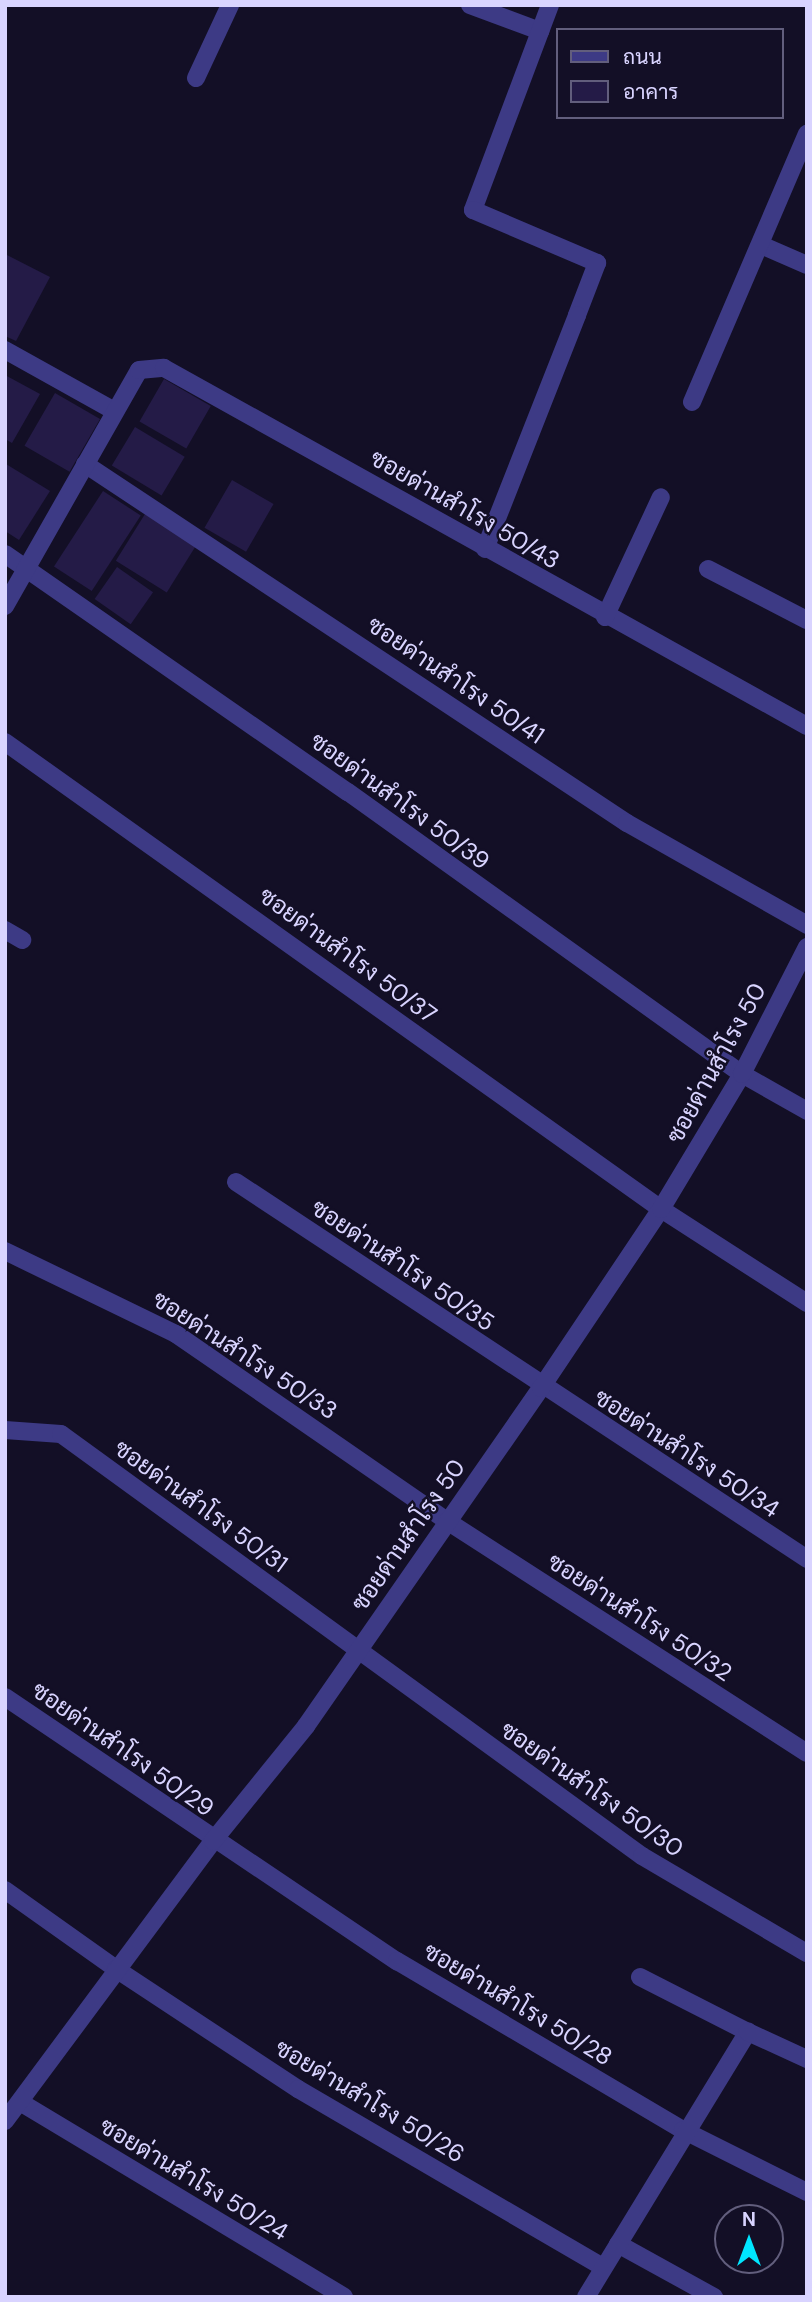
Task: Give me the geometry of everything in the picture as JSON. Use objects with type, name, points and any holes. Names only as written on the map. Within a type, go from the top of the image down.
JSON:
[{"type":"street","points":[[196,78],[230,5]]},
{"type":"street","points":[[470,5],[540,31]]},
{"type":"street","points":[[485,549],[597,263],[473,210],[550,5]]},
{"type":"street","points":[[692,402],[807,134]]},
{"type":"street","points":[[761,244],[807,265]]},
{"type":"street","points":[[5,350],[113,410],[28,569],[5,606]]},
{"type":"street","name":"ซอยด่านสำโรง 50/43","points":[[113,410],[139,370],[164,368],[605,617],[807,726]]},
{"type":"street","name":"ซอยด่านสำโรง 50/41","points":[[85,464],[627,823],[807,925]]},
{"type":"street","points":[[605,617],[661,497]]},
{"type":"street","name":"ซอยด่านสำโรง 50/39","points":[[5,554],[742,1074],[807,1111]]},
{"type":"street","points":[[708,569],[807,621]]},
{"type":"street","name":"ซอยด่านสำโรง 50/37","points":[[5,742],[661,1209],[807,1303]]},
{"type":"street","points":[[5,930],[22,940]]},
{"type":"street","name":"ซอยด่านสำโรง 50","points":[[5,2121],[116,1969],[306,1726],[541,1388],[661,1209],[742,1074],[807,947]]},
{"type":"street","name":"ซอยด่านสำโรง 50/35","points":[[236,1182],[541,1388]]},
{"type":"street","name":"ซอยด่านสำโรง 50/33","points":[[5,1251],[176,1334],[447,1521]]},
{"type":"street","name":"ซอยด่านสำโรง 50/34","points":[[541,1388],[807,1559]]},
{"type":"street","name":"ซอยด่านสำโรง 50/31","points":[[5,1430],[61,1434],[358,1651]]},
{"type":"street","name":"ซอยด่านสำโรง 50/32","points":[[447,1521],[807,1753]]},
{"type":"street","name":"ซอยด่านสำโรง 50/30","points":[[358,1651],[642,1856],[807,1953]]},
{"type":"street","name":"ซอยด่านสำโรง 50/29","points":[[5,1697],[213,1842]]},
{"type":"street","name":"ซอยด่านสำโรง 50/28","points":[[213,1842],[397,1961],[683,2130],[807,2192]]},
{"type":"street","name":"ซอยด่านสำโรง 50/26","points":[[5,1890],[116,1969],[298,2090],[603,2267]]},
{"type":"street","points":[[640,1977],[807,2059]]},
{"type":"street","points":[[586,2297],[683,2130],[748,2032]]},
{"type":"street","name":"ซอยด่านสำโรง 50/24","points":[[20,2102],[344,2297]]},
{"type":"street","points":[[618,2244],[713,2297]]},
{"type":"building","points":[[5,254],[50,277],[16,341],[5,336]]},
{"type":"building","points":[[5,375],[40,394],[12,443],[5,439]]},
{"type":"building","points":[[164,379],[211,406],[186,448],[140,421]]},
{"type":"building","points":[[55,393],[100,419],[70,472],[24,446]]},
{"type":"building","points":[[135,427],[185,457],[162,495],[112,466]]},
{"type":"building","points":[[6,464],[50,491],[19,540],[5,531]]},
{"type":"building","points":[[232,480],[274,504],[246,552],[205,528]]},
{"type":"building","points":[[103,491],[141,516],[92,591],[54,566]]},
{"type":"building","points":[[145,514],[196,546],[167,592],[116,561]]},
{"type":"building","points":[[117,567],[153,592],[131,624],[95,599]]}]
